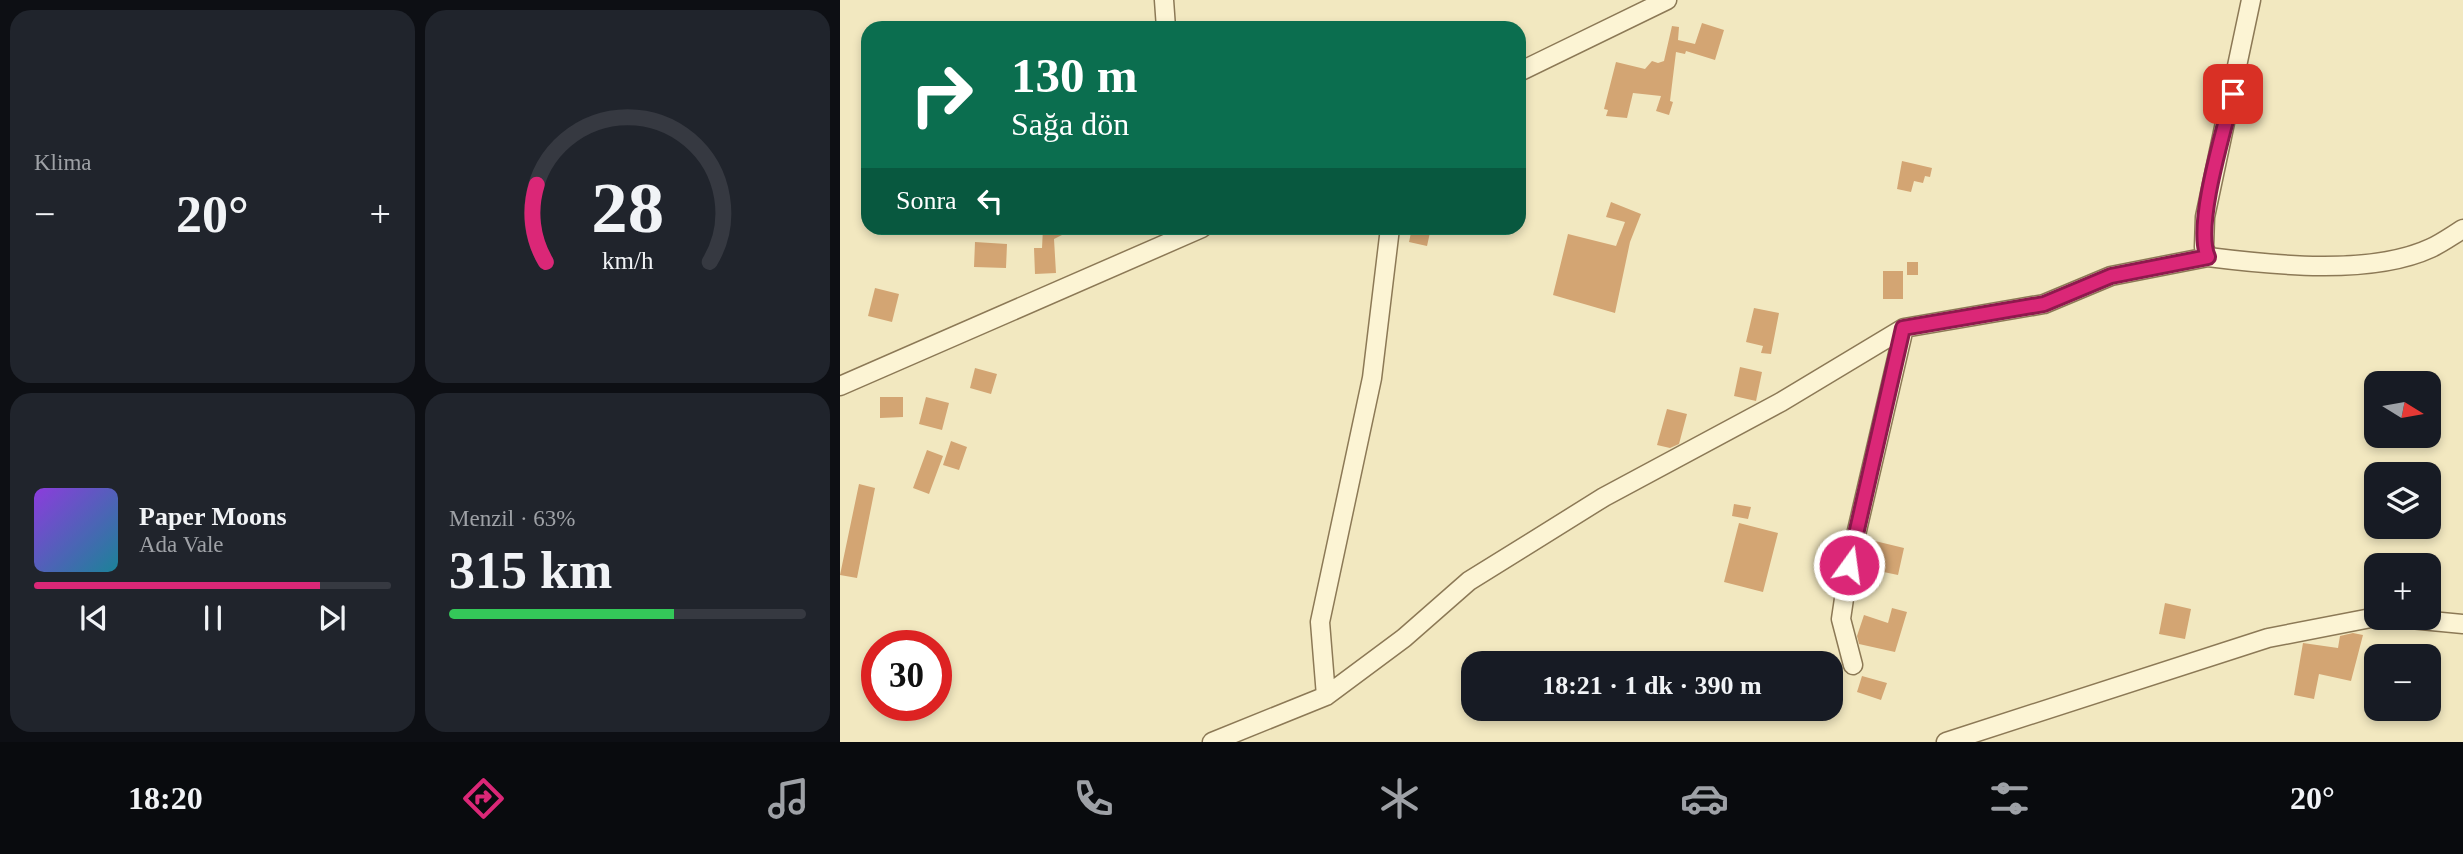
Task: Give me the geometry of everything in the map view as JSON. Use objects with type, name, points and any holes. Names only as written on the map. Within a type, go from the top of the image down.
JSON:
[{"type":"street","points":[[1164,0],[1166,21]]},
{"type":"street","points":[[1526,69],[1667,0]]},
{"type":"street","points":[[2208,257],[2204,247],[2205,217],[2250,0]]},
{"type":"street","points":[[1212,742],[1326,696],[1404,638],[1469,581],[1604,497],[1781,402],[1903,328],[2044,304],[2111,276],[2208,257],[2248,262],[2337,264],[2385,260],[2431,248],[2463,229]]},
{"type":"street","points":[[840,386],[1173,235]]},
{"type":"street","points":[[1326,696],[1321,622],[1372,378],[1389,235]]},
{"type":"street","points":[[1853,665],[1841,619],[1849,565],[1903,328]]},
{"type":"street","points":[[1945,742],[2268,638],[2364,619]]},
{"type":"street","points":[[2441,622],[2463,624]]},
{"type":"building","points":[[1702,23],[1724,30],[1715,60],[1686,51],[1685,54],[1676,52],[1670,101],[1673,102],[1669,115],[1656,111],[1661,96],[1633,93],[1627,118],[1606,116],[1608,110],[1604,109],[1616,62],[1645,69],[1652,61],[1664,61],[1672,26],[1679,27],[1678,40],[1695,44]]},
{"type":"building","points":[[1902,161],[1932,168],[1930,177],[1925,176],[1923,183],[1914,181],[1911,192],[1897,189]]},
{"type":"building","points":[[1611,202],[1641,214],[1630,242],[1615,313],[1553,295],[1568,234],[1616,246],[1625,222],[1606,217]]},
{"type":"building","points":[[1043,235],[1062,235],[1054,239],[1056,273],[1035,274],[1034,248],[1042,248]]},
{"type":"building","points":[[1410,235],[1429,235],[1427,246],[1409,242]]},
{"type":"building","points":[[975,242],[1007,244],[1006,268],[974,267]]},
{"type":"building","points":[[1907,262],[1918,262],[1918,275],[1907,275]]},
{"type":"building","points":[[1883,271],[1903,271],[1903,299],[1883,299]]},
{"type":"building","points":[[875,288],[899,294],[892,322],[868,316]]},
{"type":"building","points":[[1754,308],[1779,313],[1771,354],[1761,353],[1763,346],[1746,342]]},
{"type":"building","points":[[1740,367],[1762,372],[1756,401],[1734,396]]},
{"type":"building","points":[[975,368],[997,374],[991,394],[970,388]]},
{"type":"building","points":[[880,397],[903,397],[903,417],[880,418]]},
{"type":"building","points":[[926,397],[949,403],[942,430],[919,424]]},
{"type":"building","points":[[1667,409],[1687,414],[1679,444],[1670,448],[1657,445]]},
{"type":"building","points":[[951,441],[967,447],[959,470],[943,465]]},
{"type":"building","points":[[927,450],[943,456],[929,494],[913,488]]},
{"type":"building","points":[[859,484],[875,488],[857,578],[840,575]]},
{"type":"building","points":[[1734,504],[1751,507],[1748,519],[1732,516]]},
{"type":"building","points":[[1739,523],[1778,533],[1763,592],[1724,582]]},
{"type":"building","points":[[1875,541],[1904,548],[1898,575],[1869,569]]},
{"type":"building","points":[[2165,603],[2191,609],[2185,639],[2159,634]]},
{"type":"building","points":[[1892,608],[1907,612],[1895,652],[1859,644],[1857,636],[1864,615],[1888,623]]},
{"type":"building","points":[[2353,633],[2363,635],[2351,681],[2319,674],[2314,699],[2294,695],[2303,643],[2338,648],[2340,636]]},
{"type":"building","points":[[1862,676],[1887,683],[1881,700],[1857,692]]},
{"type":"route","points":[[1849,565],[1888,404],[1903,328],[2044,304],[2081,291],[2111,276],[2208,257],[2204,247],[2205,217],[2233,94]]}]
